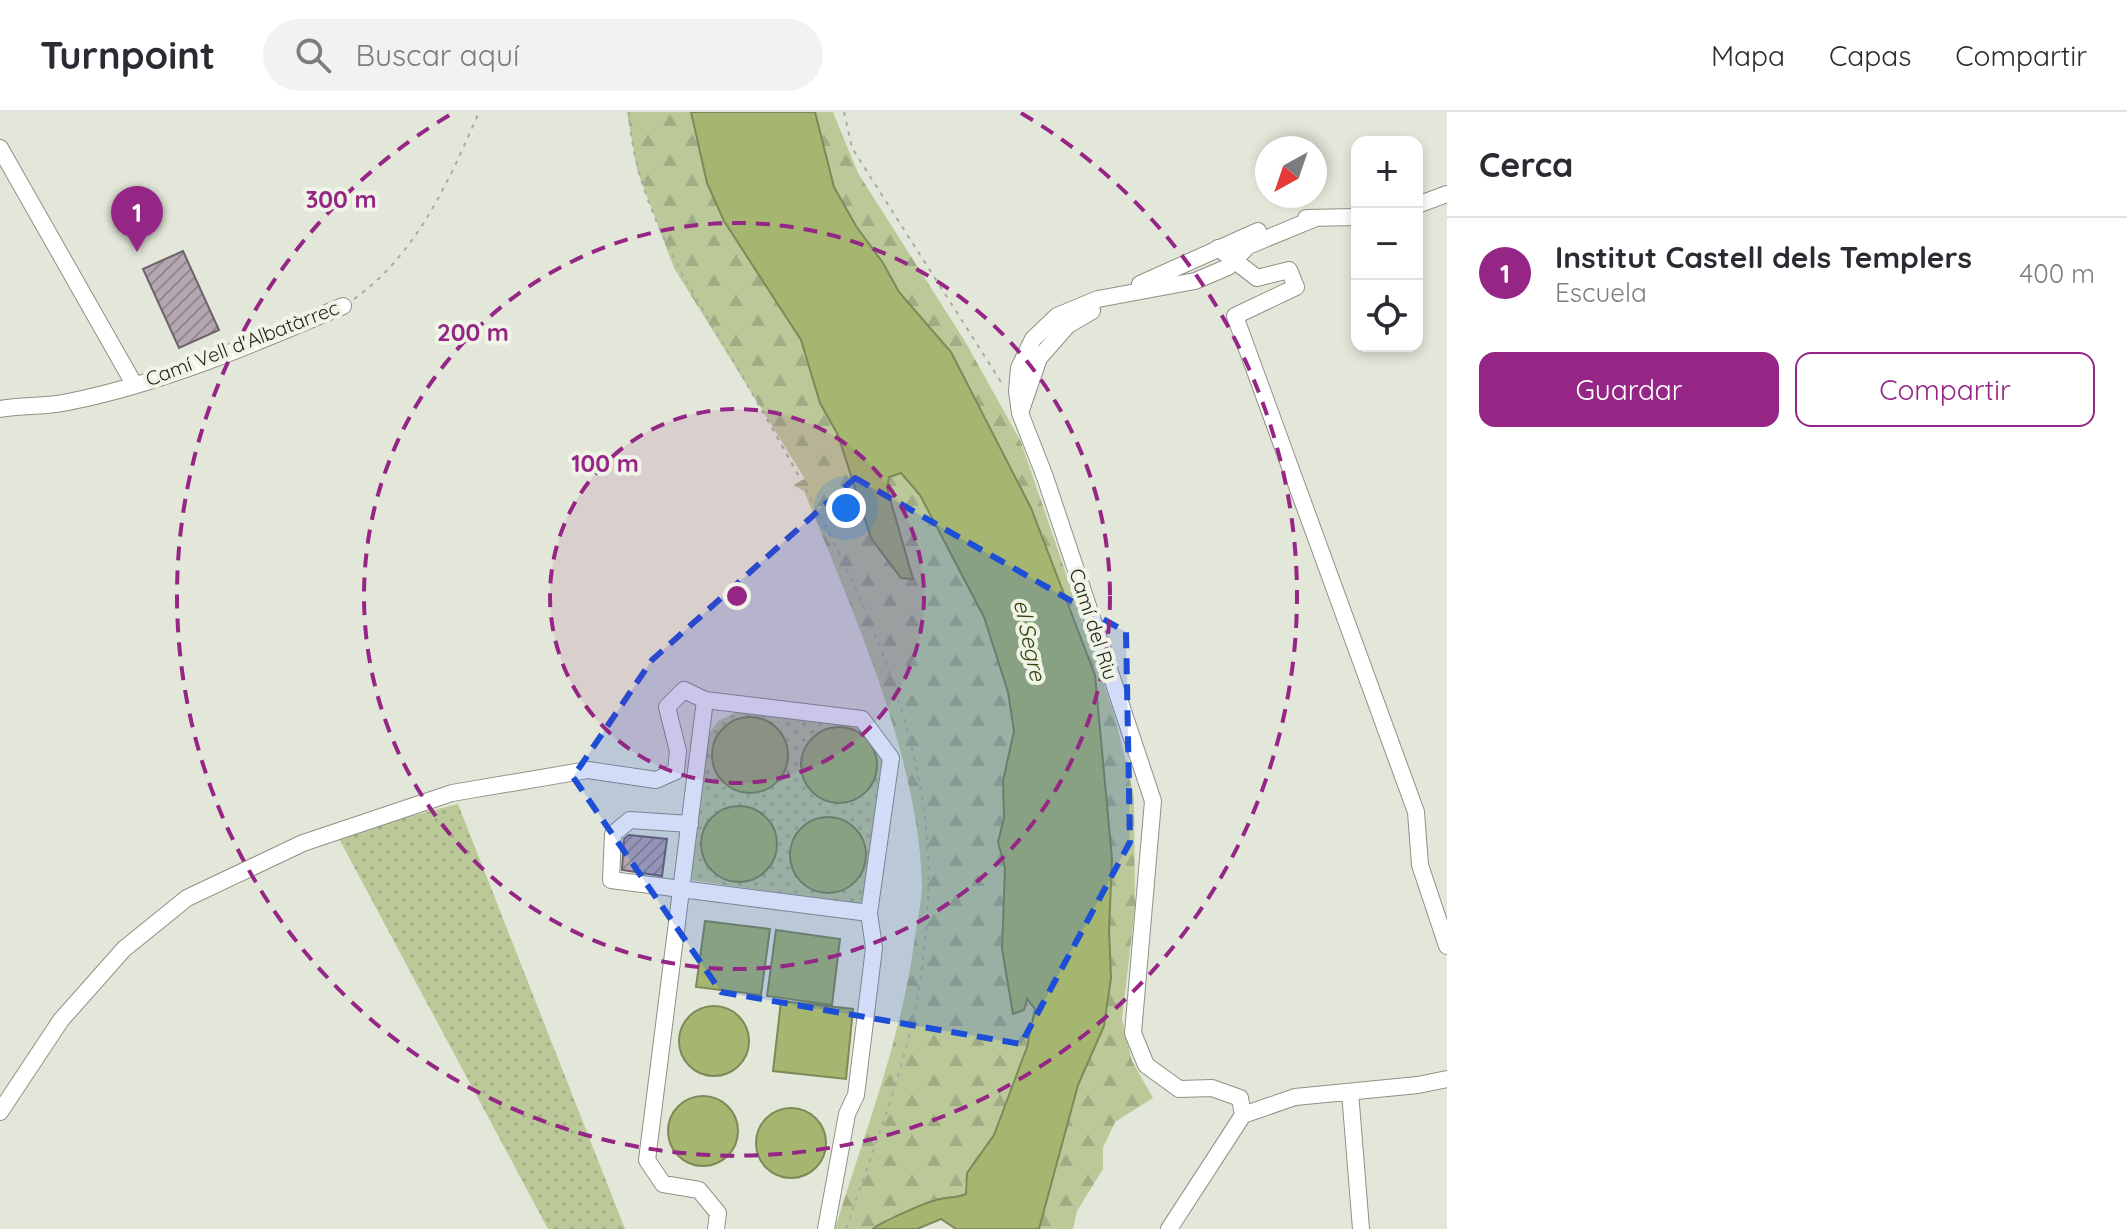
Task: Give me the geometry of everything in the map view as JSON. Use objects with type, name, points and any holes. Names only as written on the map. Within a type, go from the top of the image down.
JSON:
[{"type":"street","points":[[0,148],[134,384]]},
{"type":"street","points":[[1423,203],[1447,194]]},
{"type":"street","points":[[1127,292],[1218,248],[1296,217],[1351,217]]},
{"type":"street","points":[[1127,292],[1195,281],[1232,262],[1248,246],[1316,218]]},
{"type":"street","points":[[1218,248],[1232,262],[1257,278],[1289,270],[1296,287],[1235,316],[1413,801],[1420,865],[1447,946]]},
{"type":"street","name":"Camí del Riu","points":[[1127,292],[1068,325],[1039,358],[1020,413],[1153,801],[1133,1033],[1146,1065],[1179,1089],[1212,1088],[1240,1098],[1243,1115]]},
{"type":"street","name":"Camí Vell d'Albatàrrec","points":[[0,409],[67,403],[134,384],[254,343],[343,306]]},
{"type":"street","points":[[0,1112],[61,1020],[124,949],[187,898],[303,843],[452,793],[588,770],[656,780],[676,771],[678,751],[667,707],[684,690],[701,699],[862,719],[891,758],[869,913],[874,948],[856,1095],[847,1114],[826,1229]]},
{"type":"street","points":[[701,699],[690,824],[647,1160],[663,1184],[699,1190],[718,1213],[716,1229]]},
{"type":"street","points":[[690,824],[630,820],[613,834],[611,880],[869,913]]},
{"type":"street","points":[[1169,1229],[1243,1115],[1295,1097],[1447,1079]]},
{"type":"street","points":[[1350,1092],[1361,1229]]},
{"type":"path","name":"Camí Vell d'Albatàrrec","points":[[343,306],[381,278],[424,223],[448,183],[479,112]]},
{"type":"path","points":[[629,112],[630,133],[656,223],[796,468],[863,603],[900,707],[924,812],[929,887],[922,971],[905,1048],[846,1229]]},
{"type":"path","points":[[844,112],[852,148],[1004,386]]},
{"type":"highlighted area","points":[[855,478],[1126,632],[1130,842],[1021,1044],[721,992],[573,777],[652,660]]},
{"type":"green space","points":[[627,112],[691,112],[707,183],[724,221],[801,340],[820,403],[838,435],[871,538],[901,578],[901,546],[887,488],[889,477],[900,473],[920,495],[984,617],[1008,692],[1014,731],[1003,781],[1004,818],[998,842],[1005,868],[1009,997],[1026,998],[1035,1009],[1027,1047],[994,1135],[965,1183],[966,1195],[933,1200],[913,1212],[890,1217],[873,1229],[835,1229],[880,1088],[908,981],[922,884],[909,784],[880,683],[861,633],[804,491],[793,485],[805,479],[674,268],[637,170]]},
{"type":"green space","points":[[815,112],[833,112],[858,173],[966,343],[1021,442],[1115,717],[1134,796],[1135,907],[1122,1019],[1132,1061],[1153,1098],[1115,1122],[1103,1148],[1103,1169],[1077,1211],[1073,1229],[1039,1229],[1078,1085],[1104,1026],[1111,978],[1095,676],[1031,508],[951,352],[899,292],[834,187]]},
{"type":"green space","points":[[740,711],[858,723],[884,751],[868,895],[859,904],[691,880],[705,739],[718,721]]},
{"type":"green space","points":[[458,804],[625,1229],[548,1229],[337,835]]},
{"type":"water","name":"el Segre","points":[[691,112],[815,112],[834,187],[899,292],[951,352],[1031,508],[1095,675],[1112,859],[1109,930],[1111,978],[1104,1026],[1078,1085],[1039,1229],[956,1229],[941,1219],[917,1229],[873,1229],[926,1204],[966,1194],[967,1173],[994,1135],[1027,1047],[1035,1009],[1027,999],[1024,1010],[1013,1014],[1002,949],[1005,868],[998,842],[1004,818],[1003,781],[1014,731],[1008,692],[984,617],[920,495],[901,473],[889,477],[887,488],[913,579],[901,578],[871,538],[838,435],[820,403],[801,340],[724,221],[707,183]]},
{"type":"water","points":[[750,717],[765,720],[777,728],[785,740],[788,755],[785,770],[777,782],[765,790],[750,793],[735,790],[723,782],[715,770],[712,755],[715,740],[723,728],[735,720]]},
{"type":"water","points":[[839,727],[854,730],[866,738],[874,750],[877,765],[874,780],[866,792],[854,800],[839,803],[824,800],[812,792],[804,780],[801,765],[804,750],[812,738],[824,730]]},
{"type":"water","points":[[739,806],[754,809],[766,817],[774,829],[777,844],[774,859],[766,871],[754,879],[739,882],[724,879],[712,871],[704,859],[701,844],[704,829],[712,817],[724,809]]},
{"type":"water","points":[[828,817],[843,820],[855,828],[863,840],[866,855],[863,870],[855,882],[843,890],[828,893],[813,890],[801,882],[793,870],[790,855],[793,840],[801,828],[813,820]]},
{"type":"water","points":[[705,921],[770,929],[761,995],[696,987]]},
{"type":"water","points":[[776,930],[840,939],[832,1005],[767,996]]},
{"type":"water","points":[[781,1001],[853,1009],[846,1079],[773,1071]]},
{"type":"water","points":[[714,1006],[739,1016],[749,1041],[739,1066],[714,1076],[689,1066],[679,1041],[689,1016]]},
{"type":"water","points":[[703,1096],[728,1106],[738,1131],[728,1156],[703,1166],[678,1156],[668,1131],[678,1106]]},
{"type":"water","points":[[791,1108],[816,1118],[826,1143],[816,1168],[791,1178],[766,1168],[756,1143],[766,1118]]},
{"type":"building","points":[[183,251],[219,330],[179,348],[143,269]]},
{"type":"building","points":[[629,835],[667,839],[662,876],[622,870],[624,839]]},
{"type":"place","name":"Institut Castell dels Templers","points":[[137,252]]}]
